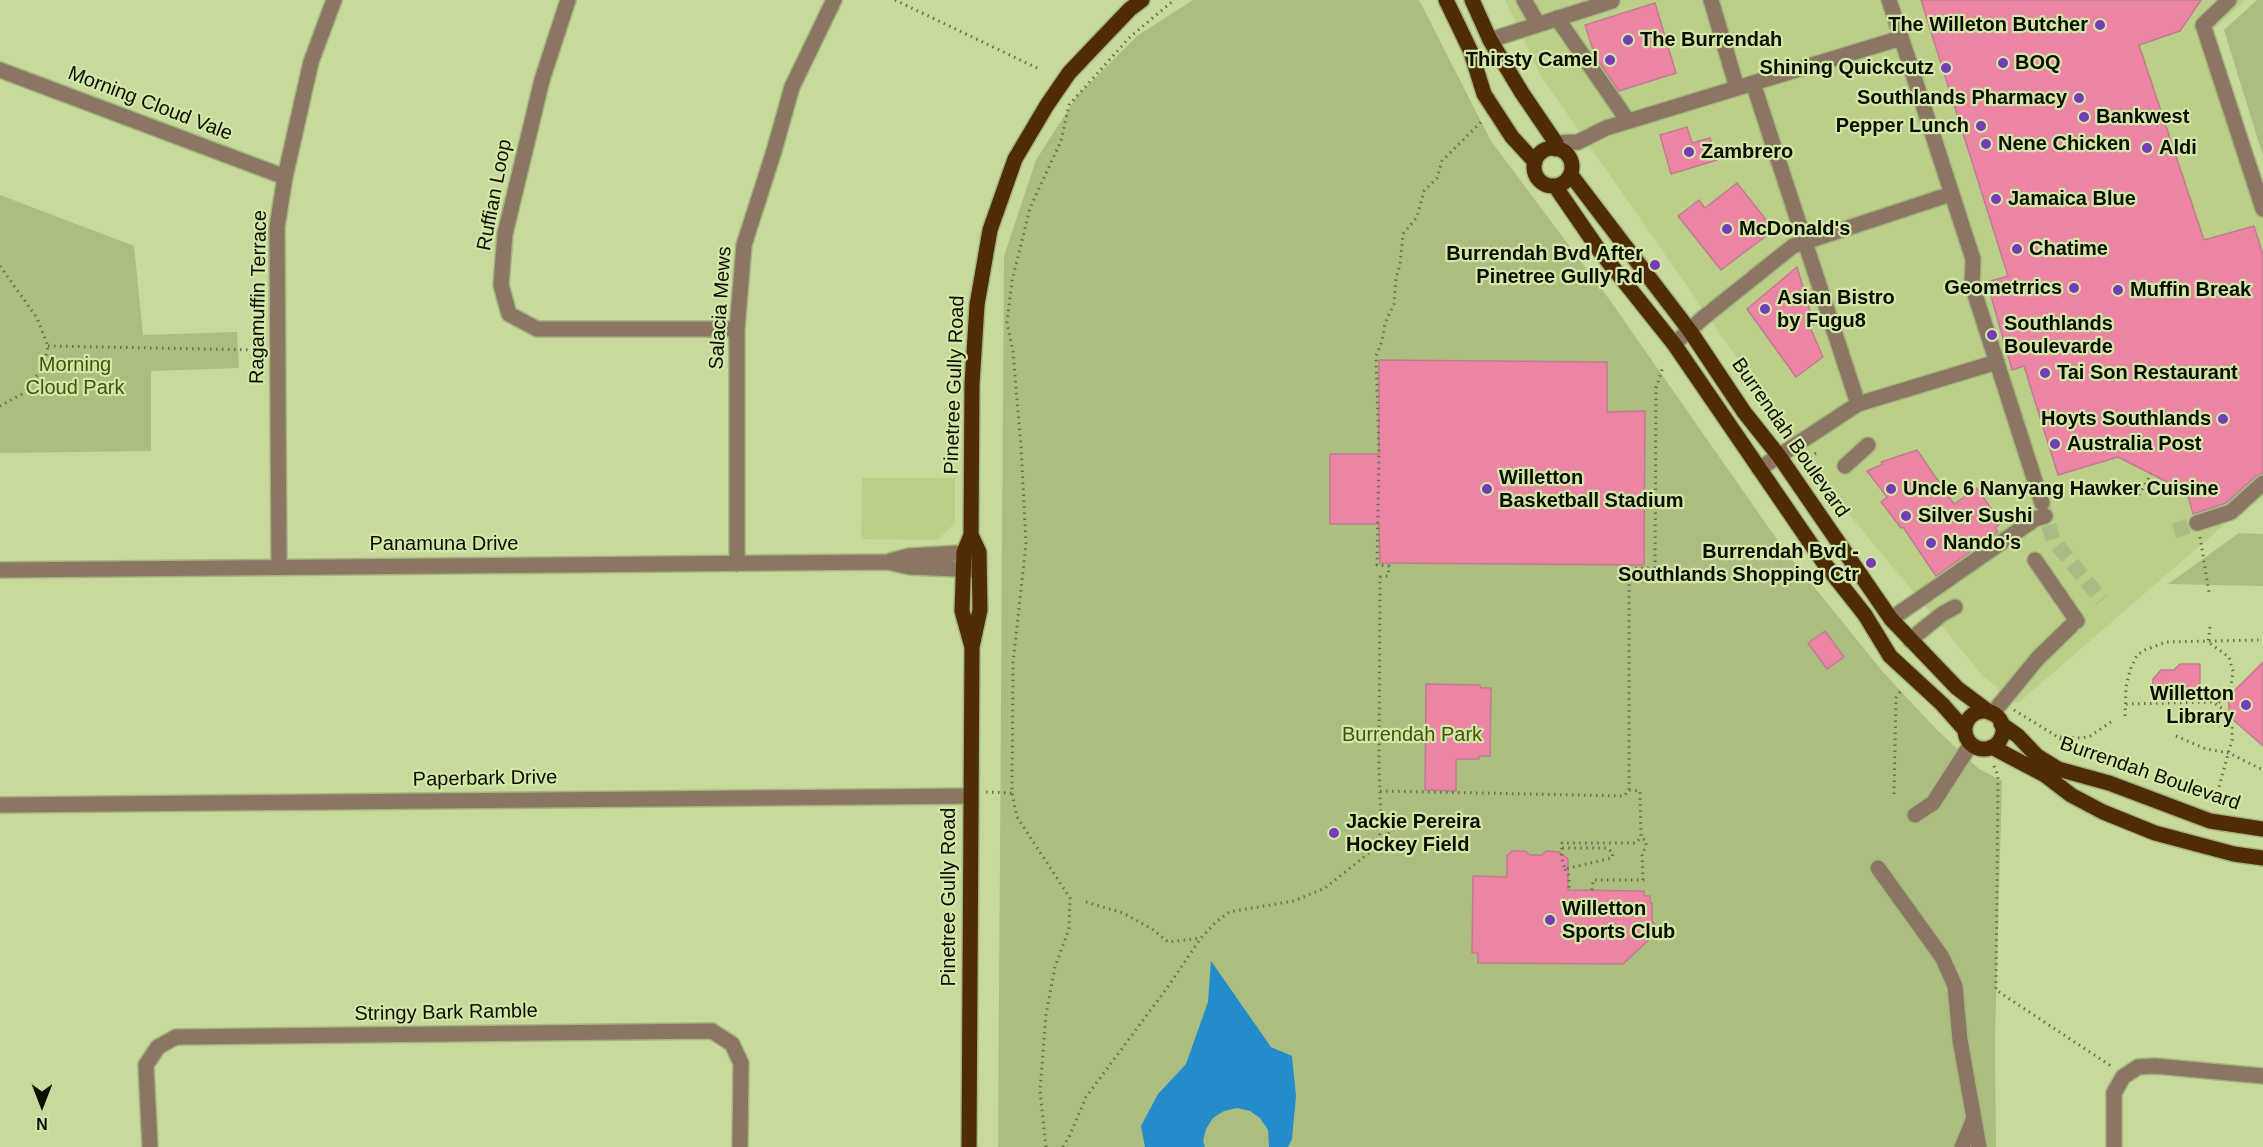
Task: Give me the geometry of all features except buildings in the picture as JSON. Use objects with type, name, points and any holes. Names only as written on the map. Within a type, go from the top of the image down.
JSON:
[{"type":"main road","name":"Pinetree Gully Road","points":[[969,1147],[978,794],[972,646],[962,611],[971,570],[972,552],[972,384],[977,305],[990,230],[1015,159],[1047,105],[1069,74],[1130,9],[1142,0]]},
{"type":"main road","points":[[1446,0],[1471,52],[1485,94],[1495,113],[1512,137],[1535,162]]},
{"type":"main road","points":[[1476,1],[1491,40],[1522,93],[1556,146],[1570,158],[1571,175],[1564,183],[1555,186],[1542,183],[1534,171],[1535,162],[1543,151],[1556,146]]},
{"type":"main road","name":"Burrendah Boulevard","points":[[1571,175],[1690,331],[1744,412],[1779,456],[1891,619],[1957,688],[2018,736],[2037,756],[2058,769],[2109,783],[2210,821],[2263,829]]},
{"type":"main road","points":[[1555,186],[1615,271],[1674,344],[1824,562],[1865,615],[1890,656],[1942,704],[1968,737],[1981,749],[1992,747],[2000,740],[2003,729],[1994,717],[1978,713],[1969,719],[1968,737]]},
{"type":"main road","points":[[1615,271],[1635,258]]},
{"type":"main road","name":"Burrendah Boulevard","points":[[1992,747],[2045,775],[2072,795],[2103,812],[2155,833],[2234,854],[2263,858]]},
{"type":"street","name":"Ragamuffin Terrace","points":[[279,566],[277,227],[285,177],[311,62],[334,0]]},
{"type":"street","name":"Ruffian Loop","points":[[567,0],[542,80],[505,234],[501,285],[509,314],[537,329],[737,329]]},
{"type":"street","name":"Salacia Mews","points":[[737,564],[737,329],[744,245],[792,87],[834,0]]},
{"type":"street","points":[[1524,0],[1538,24]]},
{"type":"street","points":[[1710,0],[1737,88]]},
{"type":"street","points":[[1889,0],[1972,259],[1972,285],[2044,509],[2035,519],[1891,619]]},
{"type":"street","points":[[2229,0],[2203,25],[2263,209]]},
{"type":"street","points":[[1491,40],[1608,1]]},
{"type":"street","points":[[1557,18],[1628,121]]},
{"type":"street","points":[[1556,146],[1578,142],[1606,128],[1901,38]]},
{"type":"street","name":"Morning Cloud Vale","points":[[0,70],[285,177]]},
{"type":"street","points":[[1753,83],[1858,404]]},
{"type":"street","points":[[1674,344],[1793,246],[1951,194]]},
{"type":"street","points":[[1759,469],[1858,404],[1997,362]]},
{"type":"street","points":[[1845,466],[1868,445]]},
{"type":"street","points":[[2197,523],[2231,512],[2263,483]]},
{"type":"street","name":"Panamuna Drive","points":[[887,562],[909,556],[972,552]]},
{"type":"street","points":[[1994,717],[2054,640],[2074,624],[2062,599],[2035,560]]},
{"type":"street","name":"Panamuna Drive","points":[[0,570],[887,562],[910,567],[971,570]]},
{"type":"street","points":[[1911,640],[1942,614],[1955,607]]},
{"type":"street","points":[[1915,815],[1932,803],[1968,737]]},
{"type":"street","name":"Paperbark Drive","points":[[0,805],[978,794]]},
{"type":"street","points":[[1878,868],[1942,957],[1955,986],[1960,1040],[1979,1147]]},
{"type":"street","name":"Stringy Bark Ramble","points":[[150,1147],[146,1065],[158,1047],[176,1037],[712,1031],[732,1044],[741,1063],[740,1147]]},
{"type":"street","points":[[2114,1147],[2114,1093],[2124,1077],[2138,1067],[2155,1066],[2263,1076]]},
{"type":"street","points":[[1962,1147],[1974,1118]]},
{"type":"path","points":[[895,0],[1039,69]]},
{"type":"path","points":[[1046,1147],[1040,1091],[1046,1014],[1055,967],[1069,929],[1070,898],[1017,817],[1012,793],[1013,663],[1026,544],[1013,352],[1007,322],[1012,281],[1030,208],[1061,141],[1069,105],[1129,38],[1174,0]]},
{"type":"path","points":[[1063,1147],[1071,1135],[1086,1097],[1201,938],[1229,912],[1294,901],[1325,888],[1379,845],[1381,820],[1380,577],[1388,576],[1389,566],[1377,565],[1379,454],[1376,356],[1382,341],[1385,323],[1394,304],[1403,234],[1417,217],[1424,191],[1437,178],[1442,161],[1450,151],[1475,127],[1495,113]]},
{"type":"path","points":[[0,266],[37,318],[48,346],[44,367],[22,394],[0,406]]},
{"type":"path","points":[[48,346],[278,350]]},
{"type":"path","points":[[1655,568],[1656,388],[1664,367]]},
{"type":"path","points":[[1805,461],[1822,448]]},
{"type":"path","points":[[2139,495],[2151,474]]},
{"type":"path","points":[[2197,523],[2204,550],[2209,592]]},
{"type":"path","points":[[1380,791],[1624,796],[1629,790],[1629,568],[1662,568],[1669,577],[1676,578],[1819,576]]},
{"type":"path","points":[[2208,642],[2210,627]]},
{"type":"path","points":[[2126,716],[2127,677],[2137,655],[2155,645],[2166,642],[2263,640]]},
{"type":"path","points":[[2208,642],[2229,657],[2233,671],[2231,686],[2217,705]]},
{"type":"path","points":[[1894,794],[1896,698],[1904,687]]},
{"type":"path","points":[[2127,704],[2213,702],[2226,711],[2232,726],[2232,740],[2210,821]]},
{"type":"path","points":[[2013,709],[2058,737],[2090,736],[2114,720]]},
{"type":"path","points":[[2176,736],[2206,749],[2229,753],[2263,770]]},
{"type":"path","points":[[1994,764],[1998,776],[1996,990],[2114,1067],[2124,1077]]},
{"type":"path","points":[[1569,888],[1569,876],[1561,856],[1562,843],[1636,843],[1641,837],[1640,790],[1629,790]]},
{"type":"path","points":[[978,794],[1012,793]]},
{"type":"path","points":[[1379,841],[1407,818]]},
{"type":"path","points":[[1592,890],[1593,880],[1643,880],[1642,854],[1646,841],[1641,837]]},
{"type":"path","points":[[1562,848],[1607,848],[1613,853],[1612,858],[1565,869]]},
{"type":"path","points":[[1086,902],[1123,913],[1152,929],[1168,942],[1201,938]]},
{"type":"shaded area","name":"Southlands Boulevarde","points":[[1505,0],[2245,0],[2213,30],[2263,182],[2263,491],[2017,704],[1983,676],[1828,489],[1541,76]]},
{"type":"shaded area","points":[[862,478],[955,478],[955,523],[937,540],[861,539]]},
{"type":"green space","name":"Burrendah Park","points":[[1193,0],[1419,0],[1491,141],[1609,299],[1785,551],[1883,672],[1936,729],[1979,769],[2002,781],[1995,1040],[1996,1147],[998,1147],[1004,256],[1036,160],[1077,96],[1137,36]]},
{"type":"green space","points":[[2257,0],[2263,0],[2263,156],[2224,30]]},
{"type":"green space","name":"Morning Cloud Park","points":[[0,195],[134,246],[143,335],[237,332],[239,368],[151,371],[151,451],[0,453]]},
{"type":"green space","points":[[2239,533],[2263,534],[2263,586],[2168,584]]},
{"type":"water","points":[[1211,961],[1271,1047],[1292,1056],[1296,1096],[1292,1139],[1288,1147],[1269,1147],[1268,1130],[1260,1118],[1250,1111],[1237,1108],[1224,1111],[1213,1118],[1206,1129],[1203,1141],[1205,1147],[1145,1147],[1141,1126],[1158,1094],[1186,1064],[1208,1002]]},
{"type":"tunnel","points":[[2042,503],[2053,540],[2102,600]]},
{"type":"tunnel","points":[[2174,531],[2197,523]]},
{"type":"place","name":"The Willeton Butcher","points":[[2100,25]]},
{"type":"place","name":"The Burrendah","points":[[1628,40]]},
{"type":"place","name":"Thirsty Camel","points":[[1610,60]]},
{"type":"place","name":"BOQ","points":[[2003,63]]},
{"type":"place","name":"Shining Quickcutz","points":[[1946,68]]},
{"type":"place","name":"Southlands Pharmacy","points":[[2079,98]]},
{"type":"place","name":"Bankwest","points":[[2084,117]]},
{"type":"place","name":"Pepper Lunch","points":[[1981,126]]},
{"type":"place","name":"Nene Chicken","points":[[1986,144]]},
{"type":"place","name":"Aldi","points":[[2147,148]]},
{"type":"place","name":"Zambrero","points":[[1689,152]]},
{"type":"place","name":"Jamaica Blue","points":[[1996,199]]},
{"type":"place","name":"McDonald's","points":[[1727,229]]},
{"type":"place","name":"Chatime","points":[[2017,249]]},
{"type":"place","name":"Burrendah Bvd After Pinetree Gully Rd","points":[[1655,265]]},
{"type":"place","name":"Geometrrics","points":[[2074,288]]},
{"type":"place","name":"Muffin Break","points":[[2118,290]]},
{"type":"place","name":"Asian Bistro by Fugu8","points":[[1765,309]]},
{"type":"place","name":"Southlands Boulevarde","points":[[1992,335]]},
{"type":"place","name":"Tai Son Restaurant","points":[[2045,373]]},
{"type":"place","name":"Hoyts Southlands","points":[[2223,419]]},
{"type":"place","name":"Australia Post","points":[[2055,444]]},
{"type":"place","name":"Willetton Basketball Stadium","points":[[1487,489]]},
{"type":"place","name":"Uncle 6 Nanyang Hawker Cuisine","points":[[1891,489]]},
{"type":"place","name":"Silver Sushi","points":[[1906,516]]},
{"type":"place","name":"Nando's","points":[[1931,543]]},
{"type":"place","name":"Burrendah Bvd - Southlands Shopping Ctr","points":[[1871,563]]},
{"type":"place","name":"Willetton Library","points":[[2246,705]]},
{"type":"place","name":"Jackie Pereira Hockey Field","points":[[1334,833]]},
{"type":"place","name":"Willetton Sports Club","points":[[1550,920]]}]
